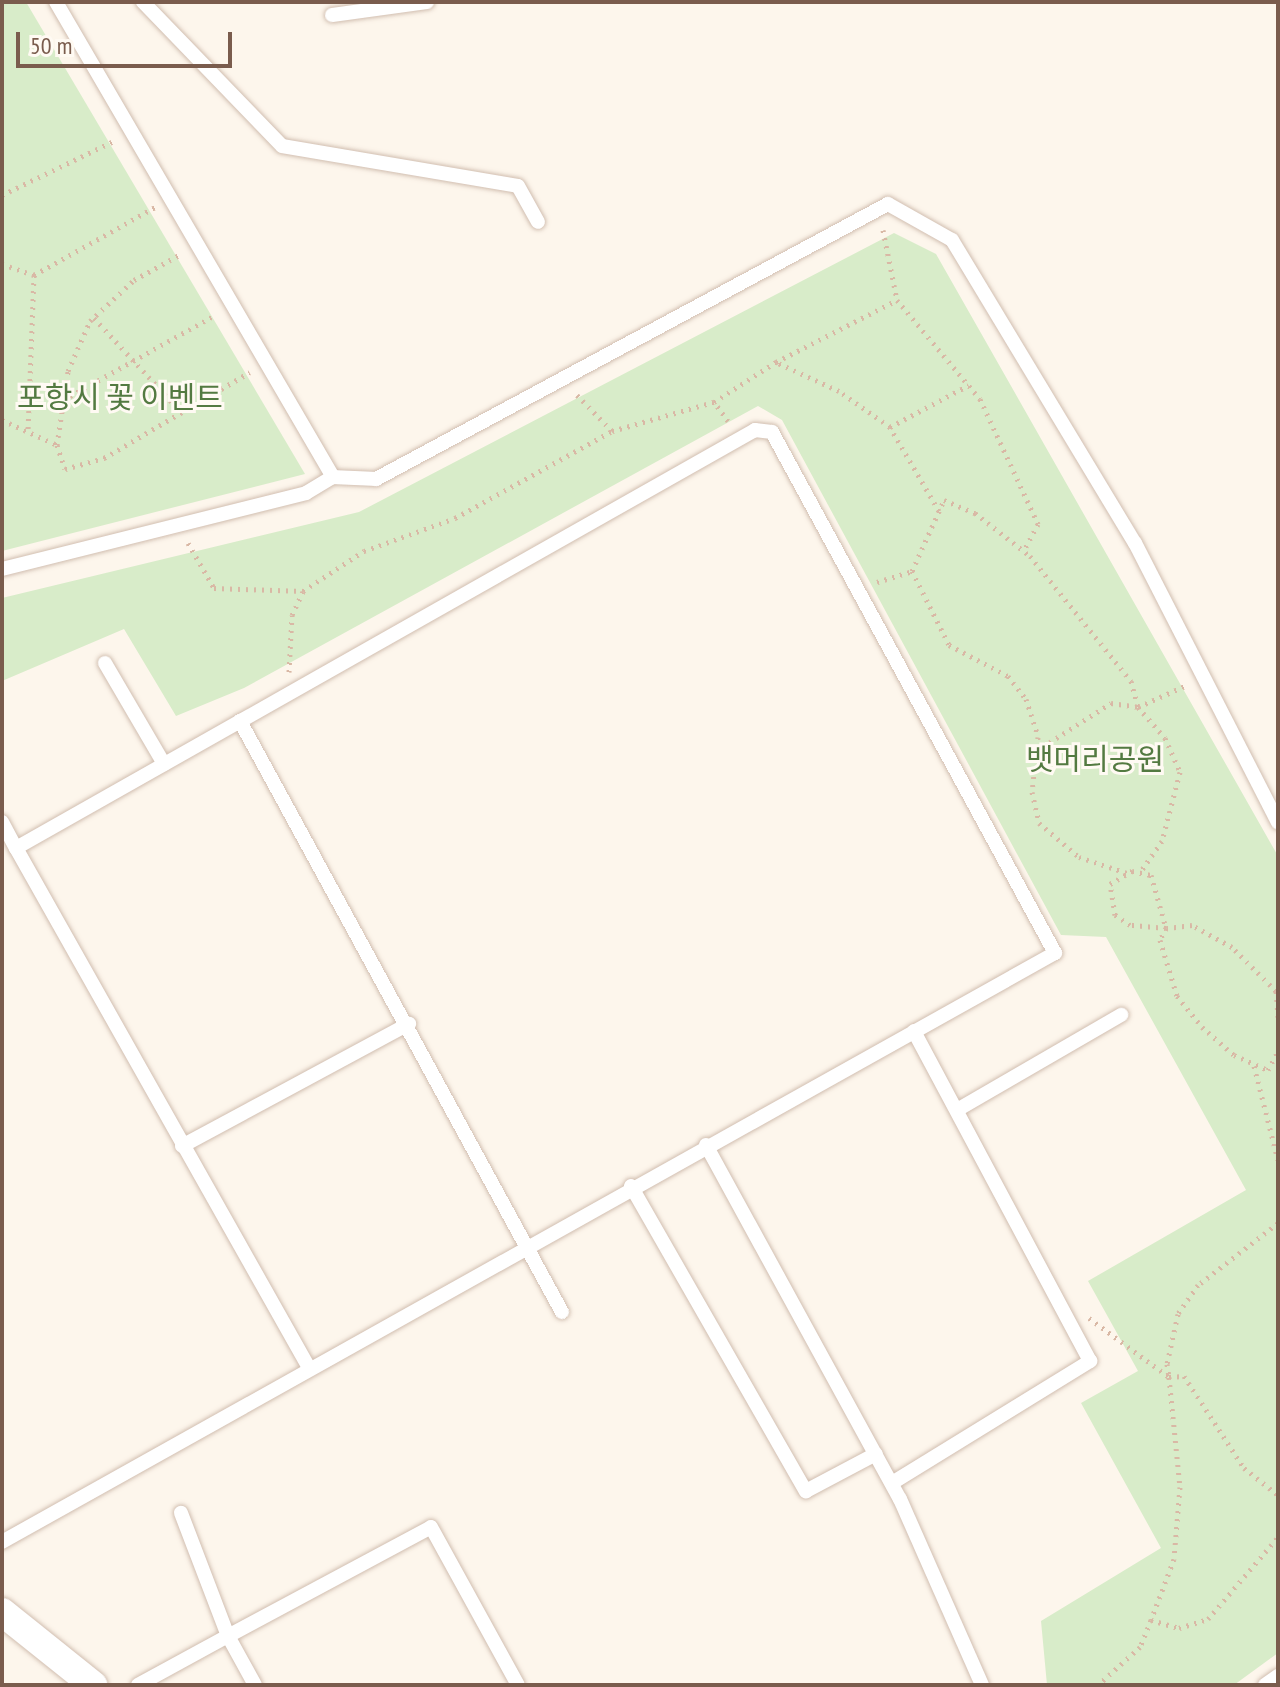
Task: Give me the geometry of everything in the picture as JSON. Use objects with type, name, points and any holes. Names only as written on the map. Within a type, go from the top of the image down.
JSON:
[{"type":"street","points":[[2,1612],[93,1685]]},
{"type":"lane","points":[[56,2],[333,477]]},
{"type":"lane","points":[[143,2],[282,146],[518,186],[538,222]]},
{"type":"lane","points":[[332,15],[427,2]]},
{"type":"lane","points":[[2,569],[306,493],[333,477],[376,479],[888,204],[952,240],[1135,543],[1278,822]]},
{"type":"lane","points":[[2,1542],[527,1243],[1055,953],[772,432],[741,438],[16,848]]},
{"type":"lane","points":[[105,663],[164,764]]},
{"type":"lane","points":[[240,721],[409,1024],[562,1312]]},
{"type":"lane","points":[[2,822],[308,1366]]},
{"type":"lane","points":[[957,1110],[1121,1015]]},
{"type":"lane","points":[[182,1146],[409,1024]]},
{"type":"lane","points":[[892,1483],[1090,1361],[914,1031]]},
{"type":"lane","points":[[706,1145],[892,1483],[982,1685]]},
{"type":"lane","points":[[631,1186],[806,1491],[876,1454]]},
{"type":"lane","points":[[181,1513],[228,1636],[255,1685]]},
{"type":"lane","points":[[138,1685],[431,1527],[518,1685]]},
{"type":"lane","points":[[1265,1685],[1278,1676]]},
{"type":"path","points":[[2,195],[132,133]]},
{"type":"path","points":[[2,264],[34,275],[170,198]]},
{"type":"path","points":[[877,210],[897,300],[969,385],[1038,524],[1024,550]]},
{"type":"path","points":[[197,244],[134,280],[94,318],[68,371],[57,445],[65,469],[104,458],[266,362]]},
{"type":"path","points":[[28,432],[34,275]]},
{"type":"path","points":[[290,693],[292,615],[303,591],[364,551],[455,518],[612,431],[714,402],[776,362],[897,300]]},
{"type":"path","points":[[63,400],[138,361],[233,305]]},
{"type":"path","points":[[94,318],[138,361],[181,412]]},
{"type":"path","points":[[776,362],[839,391],[890,427],[939,512]]},
{"type":"path","points":[[563,379],[612,431]]},
{"type":"path","points":[[890,427],[969,385]]},
{"type":"path","points":[[714,402],[741,438]]},
{"type":"path","points":[[2,420],[57,445]]},
{"type":"path","points":[[858,589],[912,571],[944,500],[975,513],[1024,550],[1131,681],[1138,707],[1165,738],[1180,772],[1162,841],[1140,873]]},
{"type":"path","points":[[177,525],[214,588],[303,591]]},
{"type":"path","points":[[912,571],[949,645],[1008,676],[1026,699],[1035,751],[1032,792],[1039,823],[1079,857],[1127,873],[1151,875],[1166,928],[1160,940],[1177,996],[1202,1027],[1253,1065],[1268,1070],[1278,1060],[1278,1051]]},
{"type":"path","points":[[1035,751],[1111,703],[1138,707],[1203,677]]},
{"type":"path","points":[[1127,873],[1110,884],[1115,915],[1130,925],[1166,928],[1192,925],[1232,947],[1276,991],[1278,1017]]},
{"type":"path","points":[[1253,1065],[1278,1160]]},
{"type":"path","points":[[1098,1685],[1140,1647],[1174,1559],[1180,1487],[1169,1377],[1178,1314],[1191,1295],[1278,1223]]},
{"type":"path","points":[[1065,1313],[1098,1320],[1169,1377],[1184,1376],[1244,1468],[1278,1495]]},
{"type":"path","points":[[1151,1620],[1179,1628],[1208,1619],[1278,1537]]},
{"type":"green space","name":"포항시 꽃 이벤트","points":[[26,2],[305,474],[2,551],[2,3]]},
{"type":"green space","name":"뱃머리공원","points":[[894,233],[936,254],[1278,856],[1278,1653],[1234,1685],[1047,1685],[1041,1621],[1161,1548],[1081,1403],[1138,1371],[1088,1281],[1246,1190],[1106,937],[1061,935],[782,420],[758,406],[244,688],[176,716],[124,629],[2,681],[2,598],[359,512]]}]
